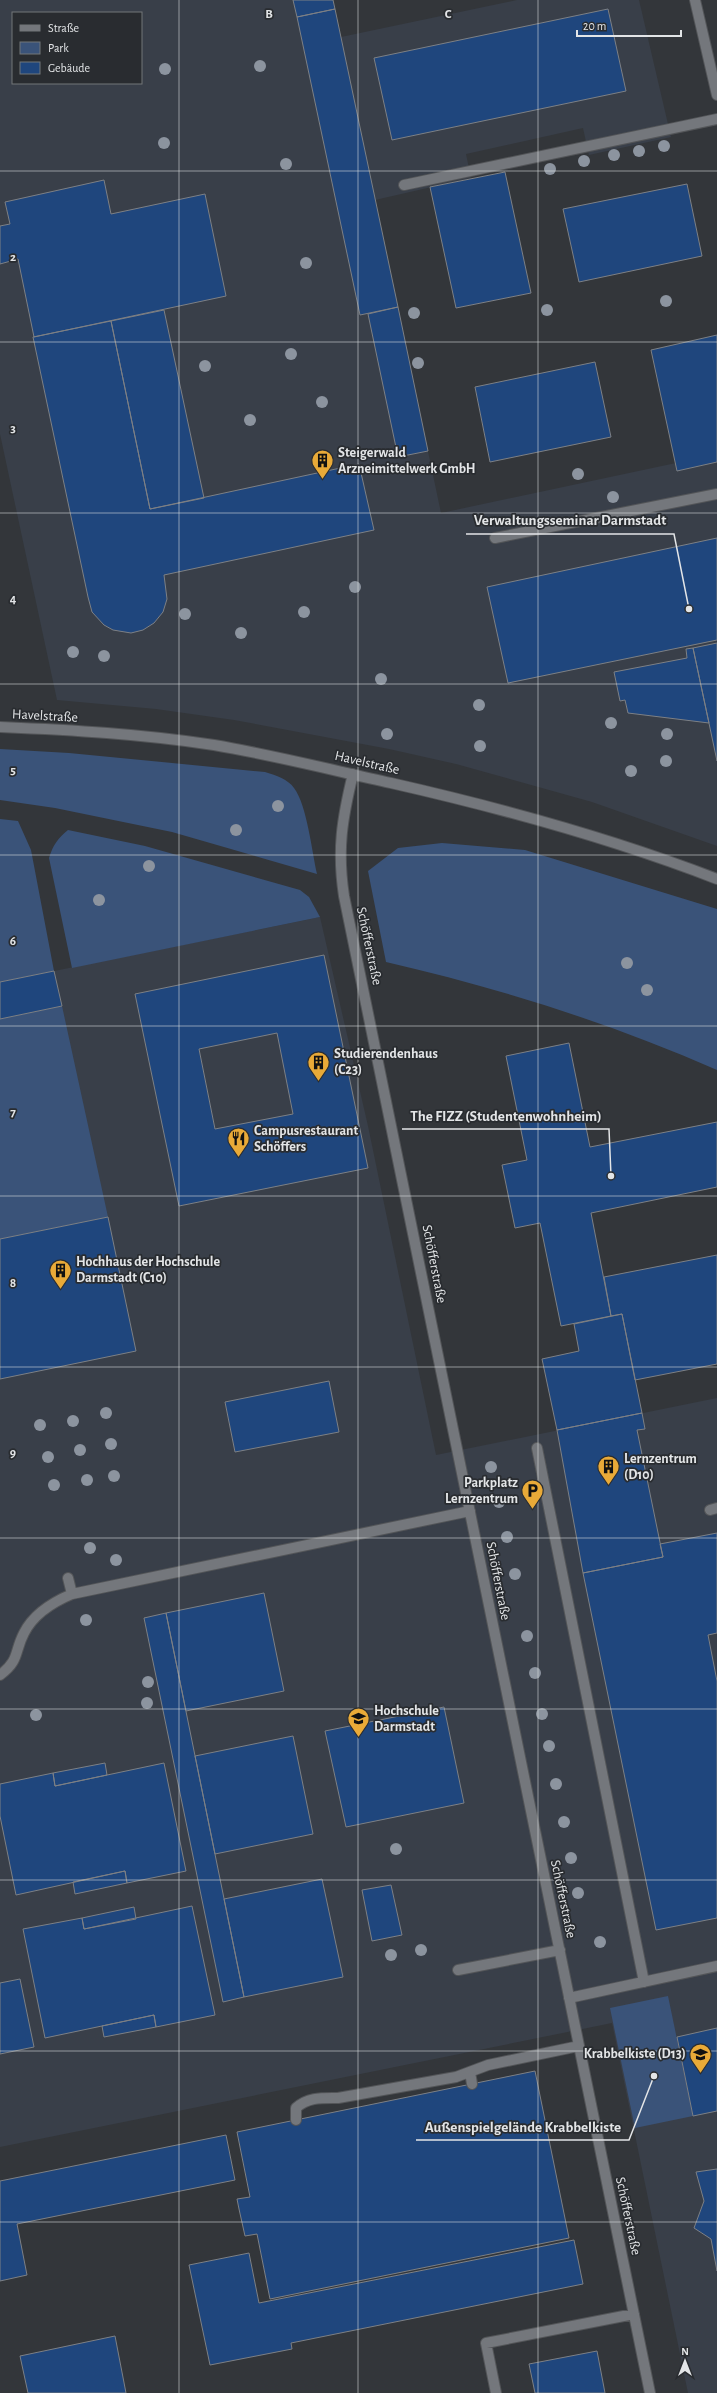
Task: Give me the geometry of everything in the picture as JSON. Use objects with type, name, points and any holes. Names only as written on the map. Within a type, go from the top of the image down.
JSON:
[{"type":"street","points":[[695,0],[717,95]]},
{"type":"street","points":[[404,185],[717,118]]},
{"type":"street","points":[[495,538],[717,494]]},
{"type":"street","name":"Havelstraße","points":[[0,727],[179,740],[246,750],[353,774],[530,817],[635,850],[717,879]]},
{"type":"street","name":"Schöfferstraße","points":[[353,774],[340,837],[340,871],[650,2393]]},
{"type":"street","points":[[537,1448],[644,1982]]},
{"type":"street","points":[[0,1675],[12,1666],[24,1632],[40,1612],[58,1600],[72,1594],[470,1511]]},
{"type":"street","points":[[68,1578],[72,1594]]},
{"type":"street","points":[[458,1970],[560,1950]]},
{"type":"street","points":[[569,1998],[717,1966]]},
{"type":"street","points":[[296,2120],[296,2108],[303,2101],[320,2098],[338,2098],[456,2077],[488,2065],[579,2046]]},
{"type":"street","points":[[470,2072],[472,2084]]},
{"type":"street","points":[[496,2393],[486,2343],[634,2314]]},
{"type":"shaded area","points":[[0,0],[333,0],[341,37],[517,0],[639,0],[671,137],[589,155],[583,128],[466,154],[471,178],[375,200],[441,513],[676,463],[677,471],[717,462],[717,846],[592,802],[456,764],[389,749],[234,720],[156,709],[57,700],[0,434]]},
{"type":"shaded area","name":"Hochschule Darmstadt","points":[[320,917],[368,1126],[436,1455],[717,1398],[717,2393],[688,2393],[612,2023],[0,2147],[0,982]]},
{"type":"green space","points":[[0,749],[69,753],[265,772],[277,776],[291,785],[299,796],[306,817],[317,874],[172,832],[55,808],[0,800]]},
{"type":"green space","points":[[0,819],[18,821],[31,850],[54,971],[0,982]]},
{"type":"green space","points":[[68,830],[145,846],[300,890],[309,897],[320,917],[72,968],[49,858],[56,842]]},
{"type":"green space","points":[[442,843],[525,850],[717,909],[717,1070],[636,1037],[554,1008],[470,983],[386,962],[368,871],[398,848]]},
{"type":"green space","points":[[62,1006],[108,1217],[0,1239],[0,1019]]},
{"type":"green space","points":[[668,1996],[693,2116],[635,2128],[610,2008]]},
{"type":"building","points":[[293,0],[333,0],[335,9],[297,17]]},
{"type":"building","points":[[335,9],[398,307],[360,315],[297,17]]},
{"type":"building","points":[[608,9],[626,91],[392,140],[374,58]]},
{"type":"building","points":[[505,172],[531,293],[456,308],[430,187]]},
{"type":"building","points":[[104,180],[111,214],[205,194],[226,296],[34,337],[18,259],[0,264],[0,226],[10,224],[5,202]]},
{"type":"building","points":[[687,184],[702,256],[579,282],[563,209]]},
{"type":"building","points":[[398,307],[428,451],[398,457],[368,314]]},
{"type":"building","points":[[164,310],[204,498],[150,509],[111,321]]},
{"type":"building","name":"Steigerwald Arzneimittelwerk GmbH","points":[[111,321],[150,509],[359,464],[374,530],[164,575],[167,599],[163,612],[154,623],[143,630],[131,633],[113,630],[104,625],[92,612],[88,597],[33,337]]},
{"type":"building","points":[[717,335],[717,462],[677,471],[651,350]]},
{"type":"building","points":[[595,362],[611,437],[490,462],[475,387]]},
{"type":"building","points":[[717,538],[717,640],[508,683],[487,587]]},
{"type":"building","points":[[717,643],[717,761],[693,648]]},
{"type":"building","points":[[693,648],[709,723],[628,713],[625,700],[620,701],[614,672],[687,658],[686,649]]},
{"type":"building","name":"Studierendenhaus (C23)","points":[[324,955],[368,1168],[179,1206],[135,994]],"holes":[[[277,1033],[293,1114],[215,1129],[199,1049]]]},
{"type":"building","points":[[54,971],[62,1006],[0,1019],[0,982]]},
{"type":"building","points":[[569,1043],[590,1147],[717,1122],[717,1187],[591,1213],[611,1316],[561,1326],[540,1223],[515,1228],[502,1165],[527,1160],[506,1056]]},
{"type":"building","name":"Hochhaus der Hochschule Darmstadt (C10)","points":[[108,1217],[136,1351],[0,1379],[0,1239]]},
{"type":"building","points":[[717,1255],[717,1364],[635,1380],[622,1314],[611,1316],[604,1277]]},
{"type":"building","points":[[622,1314],[642,1413],[557,1430],[542,1359],[579,1351],[574,1324]]},
{"type":"building","points":[[329,1381],[339,1432],[235,1452],[225,1402]]},
{"type":"building","name":"Lernzentrum (D10)","points":[[642,1413],[645,1429],[637,1430],[663,1557],[583,1573],[557,1430]]},
{"type":"building","points":[[717,1533],[717,1633],[708,1635],[717,1681],[717,1918],[656,1930],[583,1573],[663,1557],[660,1544]]},
{"type":"building","points":[[264,1593],[284,1691],[186,1711],[166,1613]]},
{"type":"building","points":[[166,1613],[244,1997],[223,2002],[144,1618]]},
{"type":"building","points":[[444,1707],[464,1803],[346,1827],[325,1731]]},
{"type":"building","points":[[293,1736],[313,1834],[215,1854],[195,1756]]},
{"type":"building","points":[[105,1763],[107,1775],[55,1786],[53,1773]]},
{"type":"building","points":[[164,1763],[186,1871],[127,1883],[125,1871],[16,1895],[0,1816],[0,1784],[53,1773],[55,1786]]},
{"type":"building","points":[[125,1871],[127,1883],[75,1894],[73,1882]]},
{"type":"building","points":[[322,1879],[343,1977],[244,1997],[224,1899]]},
{"type":"building","points":[[391,1885],[402,1935],[372,1941],[362,1890]]},
{"type":"building","points":[[192,1906],[215,2015],[156,2027],[154,2015],[45,2038],[23,1929],[82,1918],[84,1929]]},
{"type":"building","points":[[134,1907],[136,1919],[84,1929],[82,1918]]},
{"type":"building","points":[[20,1979],[34,2047],[0,2054],[0,1983]]},
{"type":"building","points":[[154,2015],[156,2027],[104,2037],[102,2026]]},
{"type":"building","name":"Krabbelkiste (D13)","points":[[717,2028],[717,2111],[693,2116],[677,2037]]},
{"type":"building","points":[[535,2071],[569,2238],[270,2299],[257,2234],[245,2236],[237,2199],[250,2197],[237,2132]]},
{"type":"building","points":[[226,2135],[235,2180],[17,2224],[27,2275],[0,2281],[0,2181]]},
{"type":"building","points":[[717,2169],[717,2271],[711,2239],[694,2228],[704,2201],[696,2172]]},
{"type":"building","points":[[574,2240],[583,2284],[291,2343],[292,2349],[210,2365],[189,2265],[249,2253],[259,2303]]},
{"type":"building","points":[[115,2336],[126,2393],[28,2393],[20,2356]]},
{"type":"building","points":[[597,2351],[605,2393],[535,2393],[529,2364]]},
{"type":"place","name":"Steigerwald Arzneimittelwerk GmbH","points":[[322,480]]},
{"type":"place","name":"Verwaltungsseminar Darmstadt","points":[[689,609]]},
{"type":"place","name":"Studierendenhaus (C23)","points":[[318,1082]]},
{"type":"place","name":"Campusrestaurant Schöffers","points":[[239,1158]]},
{"type":"place","name":"The FIZZ (Studentenwohnheim)","points":[[611,1176]]},
{"type":"place","name":"Hochhaus der Hochschule Darmstadt (C10)","points":[[61,1290]]},
{"type":"place","name":"Lernzentrum (D10)","points":[[608,1486]]},
{"type":"place","name":"Parkplatz Lernzentrum","points":[[533,1510]]},
{"type":"place","name":"Hochschule Darmstadt","points":[[358,1738]]},
{"type":"place","name":"Krabbelkiste (D13)","points":[[701,2074]]},
{"type":"place","name":"Außenspielgelände Krabbelkiste","points":[[654,2076]]}]
